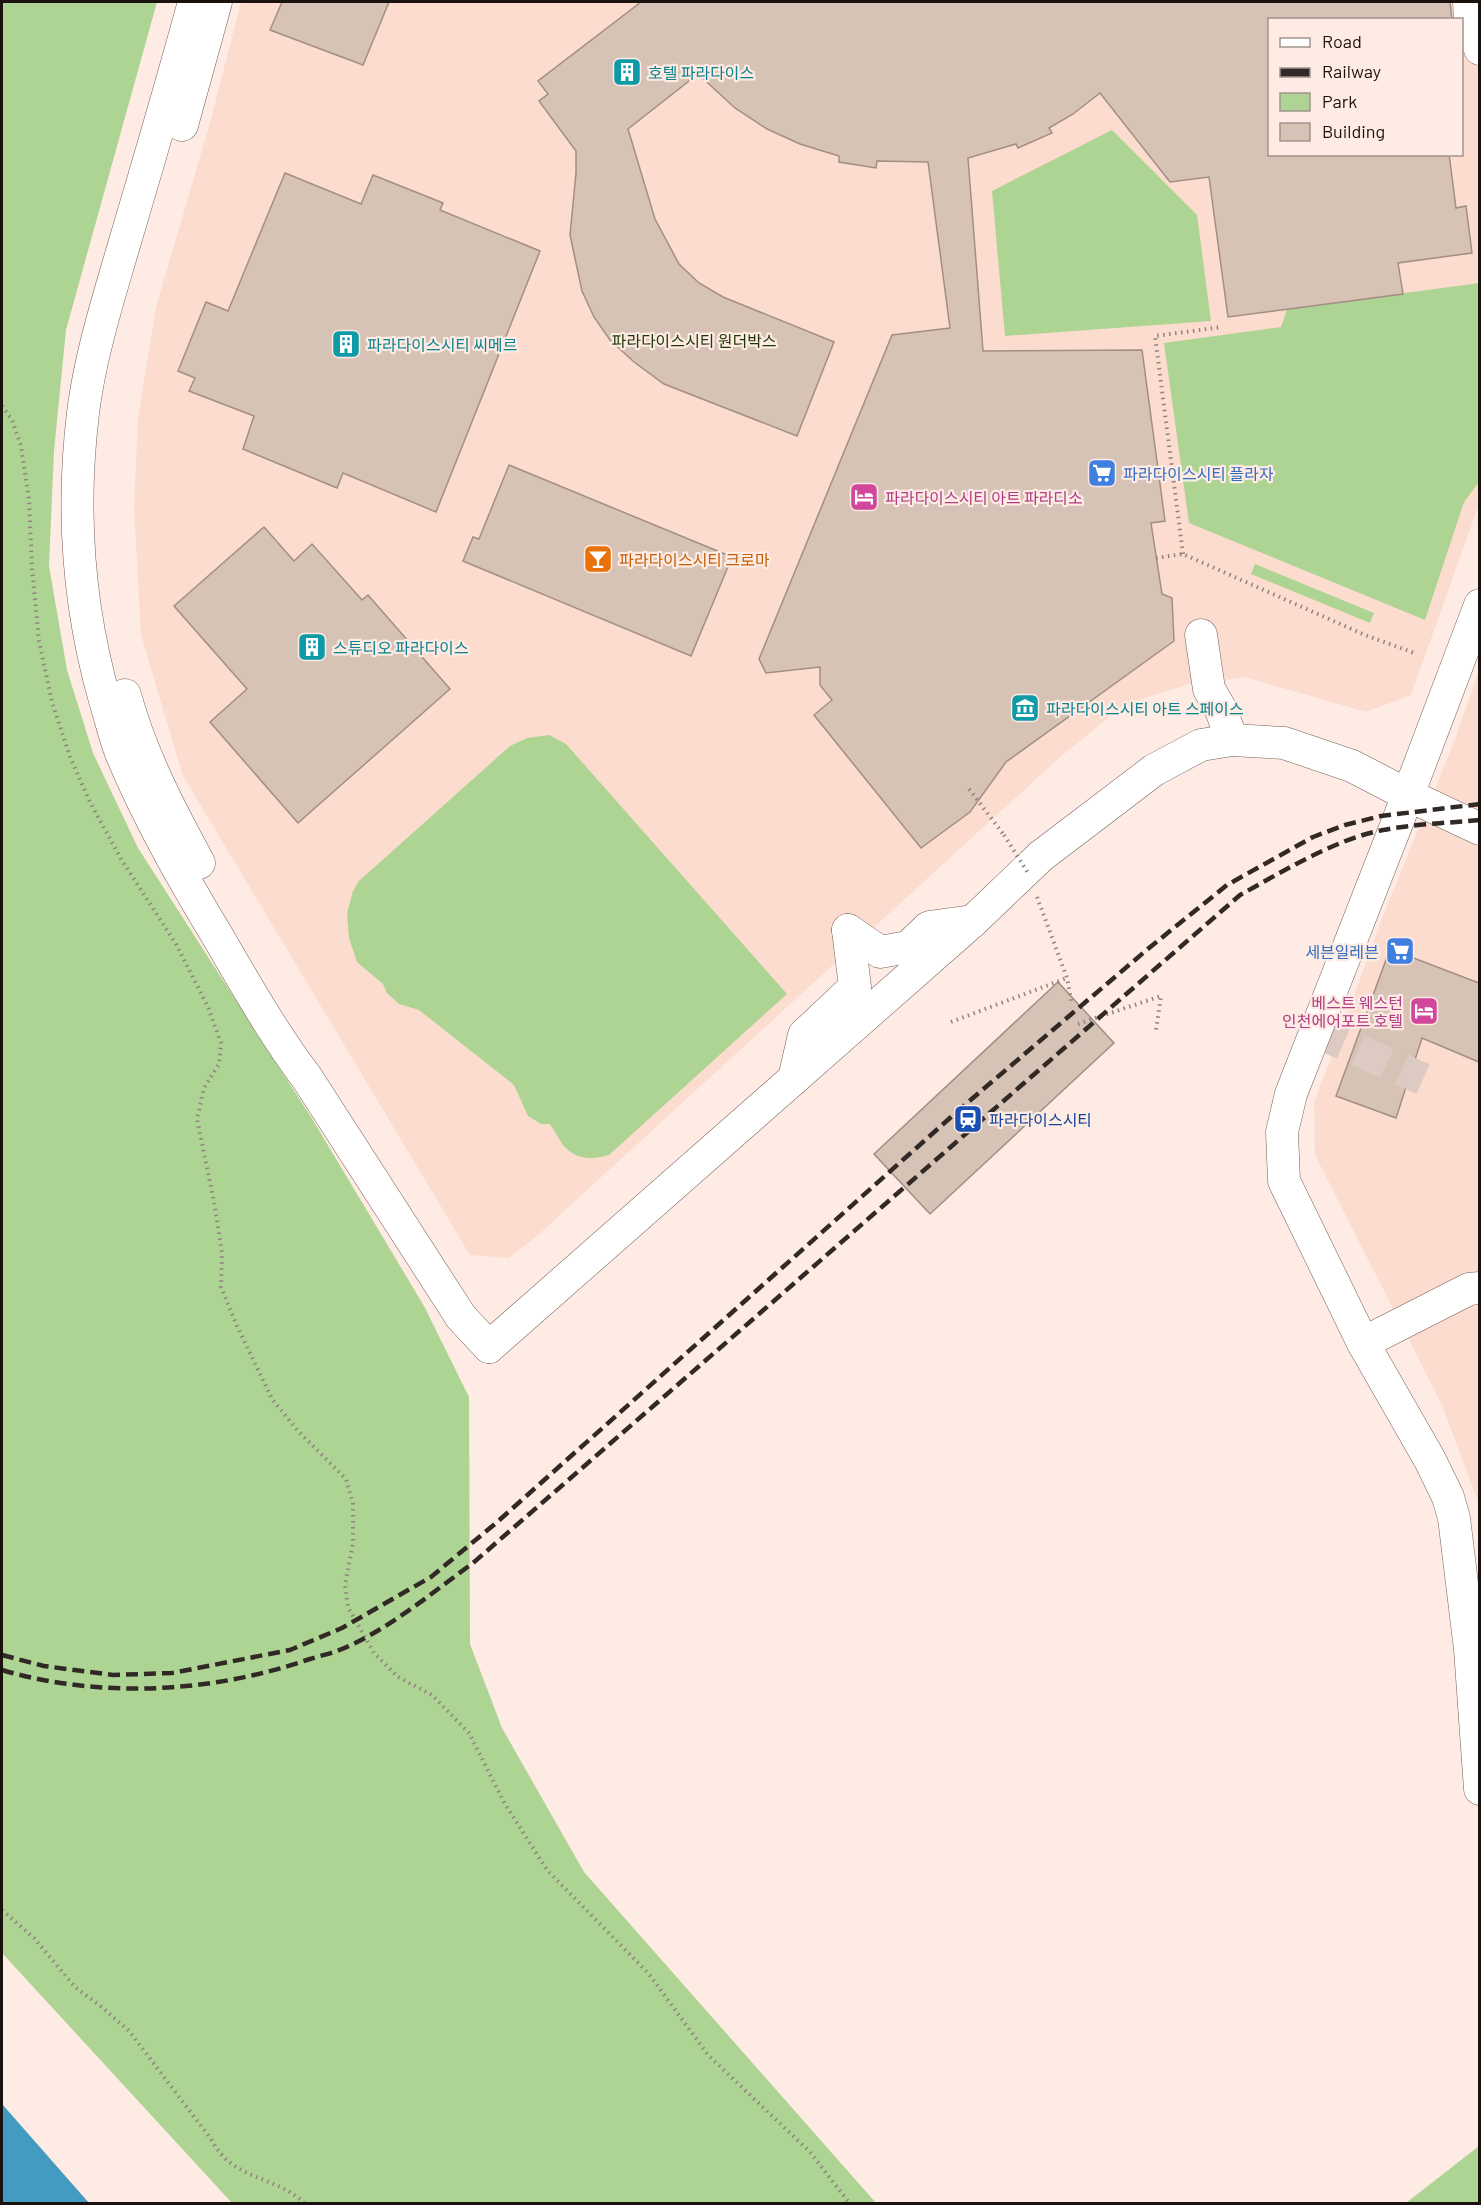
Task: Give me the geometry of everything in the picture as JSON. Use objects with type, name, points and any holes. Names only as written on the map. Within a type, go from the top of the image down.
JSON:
[{"type":"street","points":[[194,2],[106,309],[83,411],[77,473],[78,554],[82,600],[94,662],[120,751],[158,834],[193,896],[281,1044],[307,1078],[461,1317],[489,1347]]},
{"type":"street","points":[[216,2],[200,65],[124,315],[103,415],[97,480],[99,557],[111,641],[132,718],[180,828],[209,882],[329,1082],[471,1307],[489,1347]]},
{"type":"street","points":[[1469,2],[1470,21],[1479,49]]},
{"type":"street","points":[[1479,605],[1408,795],[1306,1052],[1291,1094],[1282,1132],[1284,1181],[1364,1343],[1430,1460],[1448,1497],[1467,1517],[1475,1649],[1479,1788]]},
{"type":"street","points":[[1201,635],[1209,689],[1221,710],[1232,740]]},
{"type":"street","points":[[489,1347],[972,921],[1041,856],[1154,770],[1202,745],[1232,740],[1284,743],[1352,766],[1479,829]]},
{"type":"street","points":[[794,1079],[804,1035],[855,987],[848,930],[880,952],[908,947],[929,927],[972,921]]},
{"type":"street","points":[[1364,1343],[1468,1289],[1479,1288]]},
{"type":"path","points":[[1183,554],[1155,336],[1222,327]]},
{"type":"path","points":[[2,406],[12,420],[21,446],[29,500],[39,641],[52,702],[69,757],[90,802],[122,859],[176,944],[208,1007],[221,1043],[219,1065],[204,1088],[197,1119],[222,1253],[221,1287],[272,1399],[298,1431],[346,1479],[353,1503],[353,1543],[345,1585],[348,1607],[374,1653],[398,1677],[432,1695],[469,1733],[505,1804],[547,1870],[649,1974],[708,2055],[810,2152],[850,2204]]},
{"type":"path","points":[[1156,558],[1183,554],[1365,635],[1418,654]]},
{"type":"path","points":[[969,789],[1004,835],[1028,873],[1032,884]]},
{"type":"path","points":[[1036,894],[1067,978],[1072,1005]]},
{"type":"path","points":[[951,1022],[1067,978]]},
{"type":"path","points":[[1078,1024],[1161,996],[1156,1030]]},
{"type":"path","points":[[2,1910],[34,1938],[75,1987],[129,2031],[212,2139],[219,2154],[233,2166],[288,2191],[305,2204]]},
{"type":"shaded area","points":[[241,2],[1479,2],[1479,504],[1411,695],[1366,712],[1245,677],[1189,684],[1124,705],[1058,759],[538,1235],[509,1258],[470,1255],[183,776],[141,635],[134,507],[138,419],[156,307],[210,123]]},
{"type":"shaded area","points":[[1479,671],[1479,1504],[1442,1405],[1315,1155],[1314,1103],[1387,906],[1454,742]]},
{"type":"green space","points":[[2,2],[157,2],[66,330],[54,451],[49,566],[67,670],[93,753],[138,848],[311,1117],[424,1306],[469,1397],[470,1644],[502,1728],[584,1872],[876,2203],[232,2203],[2,1953]]},
{"type":"green space","points":[[1112,130],[1197,215],[1211,321],[1005,336],[992,191]]},
{"type":"green space","points":[[1479,283],[1479,482],[1464,502],[1425,620],[1189,523],[1164,343],[1281,327],[1287,309]]},
{"type":"green space","points":[[1255,564],[1374,613],[1370,623],[1251,574]]},
{"type":"green space","points":[[549,735],[566,744],[787,994],[609,1155],[596,1158],[584,1158],[573,1154],[563,1145],[549,1124],[541,1124],[528,1116],[514,1085],[419,1010],[399,1004],[387,993],[383,984],[357,962],[349,938],[347,913],[353,891],[359,881],[510,746],[527,738]]},
{"type":"green space","points":[[1479,2146],[1479,2203],[1406,2203]]},
{"type":"water","points":[[2,2104],[89,2203],[2,2203]]},
{"type":"building","points":[[282,2],[389,2],[363,65],[270,30]]},
{"type":"building","points":[[641,2],[1450,2],[1452,18],[1268,18],[1268,156],[1449,156],[1456,208],[1466,206],[1472,253],[1398,263],[1403,294],[1228,317],[1209,177],[1170,182],[1100,93],[1073,114],[1049,128],[1052,133],[1018,148],[1016,144],[968,158],[983,351],[1142,350],[1165,521],[1151,523],[1162,594],[1172,598],[1174,641],[1006,762],[970,812],[921,848],[814,715],[832,700],[820,685],[820,667],[766,673],[759,659],[892,335],[950,328],[928,162],[877,161],[876,168],[839,162],[839,156],[800,144],[767,129],[735,108],[698,74],[628,129],[655,219],[679,264],[699,283],[723,297],[834,342],[797,436],[664,384],[634,362],[610,340],[594,317],[582,291],[570,235],[576,151],[539,101],[548,94],[538,81]]},
{"type":"building","name":"파라다이스시티 씨메르","points":[[285,173],[361,204],[373,175],[443,203],[440,210],[540,251],[436,512],[343,473],[337,488],[243,449],[254,416],[189,391],[195,378],[178,371],[206,302],[228,311]]},
{"type":"building","name":"파라다이스시티 크로마","points":[[509,465],[732,557],[691,656],[463,561],[473,537],[479,539]]},
{"type":"building","name":"스튜디오 파라다이스","points":[[264,527],[294,561],[312,544],[362,600],[368,595],[450,689],[298,823],[210,722],[247,689],[174,606]]},
{"type":"building","name":"베스트 웨스턴 인천에어포트 호텔","points":[[1390,949],[1479,983],[1479,1062],[1422,1038],[1396,1118],[1336,1096]]},
{"type":"building","points":[[1058,982],[1114,1043],[930,1214],[874,1154]]},
{"type":"tunnel","points":[[1314,1031],[1423,1079]]},
{"type":"railway","points":[[2,1655],[44,1666],[113,1675],[172,1673],[290,1650],[342,1628],[431,1577],[496,1523],[960,1109],[1149,948],[1227,885],[1313,837],[1345,825],[1381,816],[1480,804]]},
{"type":"railway","points":[[2,1670],[78,1685],[117,1688],[196,1685],[273,1670],[340,1650],[366,1638],[473,1563],[1240,895],[1309,857],[1365,834],[1407,826],[1480,820]]},
{"type":"place","name":"호텔 파라다이스","points":[[627,72]]},
{"type":"place","name":"파라다이스시티 씨메르","points":[[346,344]]},
{"type":"place","name":"파라다이스시티 플라자","points":[[1102,473]]},
{"type":"place","name":"파라다이스시티 아트 파라디소","points":[[864,497]]},
{"type":"place","name":"파라다이스시티 크로마","points":[[598,559]]},
{"type":"place","name":"스튜디오 파라다이스","points":[[312,647]]},
{"type":"place","name":"파라다이스시티 아트 스페이스","points":[[1025,708]]},
{"type":"place","name":"세븐일레븐","points":[[1400,951]]},
{"type":"place","name":"베스트 웨스턴 인천에어포트 호텔","points":[[1424,1011]]},
{"type":"place","name":"파라다이스시티","points":[[968,1119]]},
{"type":"park label","name":"파라다이스시티 원더박스","points":[[694,340]]}]
